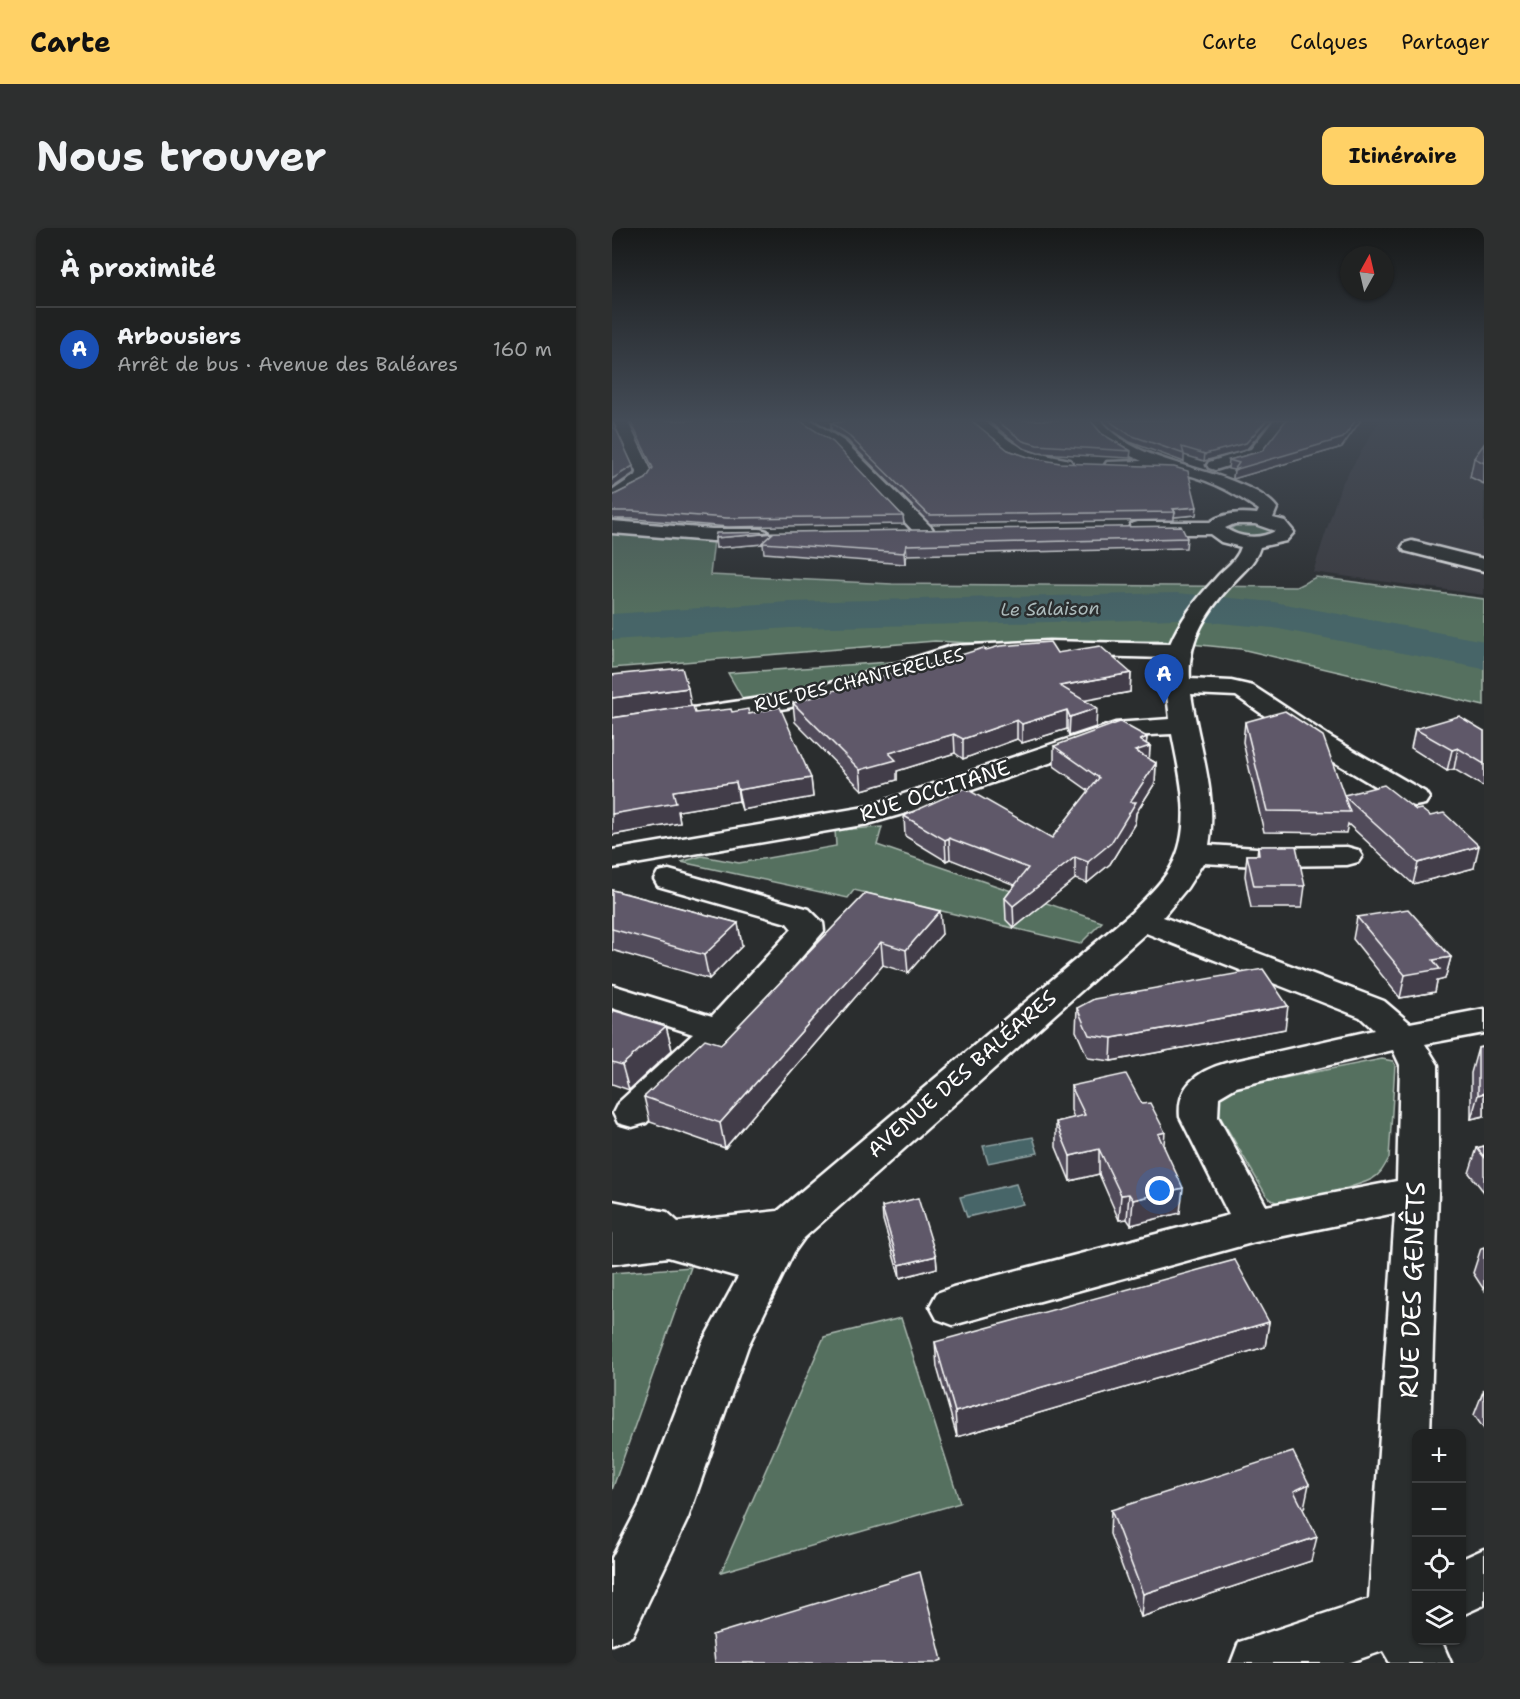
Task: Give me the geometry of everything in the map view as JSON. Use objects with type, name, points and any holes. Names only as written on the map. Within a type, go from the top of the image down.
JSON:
[{"type":"street","points":[[612,498],[630,487]]},
{"type":"street","points":[[881,487],[925,532]]},
{"type":"street","points":[[1234,487],[1263,503],[1268,512],[1262,520]]},
{"type":"street","points":[[1116,528],[1215,528],[1228,520],[1262,520],[1278,525],[1285,532],[1276,539],[1251,542],[1223,536],[1215,528]]},
{"type":"street","points":[[612,527],[712,535],[775,535]]},
{"type":"street","points":[[902,532],[949,531]]},
{"type":"street","points":[[1184,641],[1220,584],[1245,561],[1251,549],[1251,542]]},
{"type":"street","points":[[1412,547],[1484,565]]},
{"type":"street","name":"AVENUE DES BALÉARES","points":[[612,1616],[661,1518],[725,1343],[777,1246],[845,1174],[1142,920],[1173,886],[1193,853],[1199,836],[1198,819],[1178,686],[1184,641]]},
{"type":"street","name":"RUE DES CHANTERELLES","points":[[612,728],[787,701],[861,682],[952,653],[1184,641]]},
{"type":"street","points":[[1178,686],[1232,688],[1244,691],[1323,744],[1415,798]]},
{"type":"street","name":"RUE OCCITANE","points":[[612,859],[868,814],[896,807],[1124,728],[1183,726]]},
{"type":"street","points":[[1193,853],[1257,857],[1347,856]]},
{"type":"street","points":[[632,1113],[719,1030],[808,931],[807,923],[798,916],[669,879]]},
{"type":"street","name":"RUE DES GENÊTS","points":[[1142,920],[1372,1010],[1403,1036],[1419,1065],[1412,1591]]},
{"type":"street","points":[[612,996],[719,1030]]},
{"type":"street","points":[[1255,1225],[1199,1117],[1197,1102],[1203,1090],[1212,1082],[1226,1076],[1403,1036],[1484,1021]]},
{"type":"street","points":[[953,1306],[1255,1225],[1417,1193]]},
{"type":"street","points":[[612,1217],[652,1224],[670,1241]]},
{"type":"street","points":[[612,1247],[670,1241],[777,1246]]},
{"type":"street","points":[[1466,1585],[1484,1576]]},
{"type":"street","points":[[1260,1663],[1412,1630]]},
{"type":"shaded area","points":[[1340,487],[1484,487],[1484,595],[1313,572]]},
{"type":"green space","points":[[1250,522],[1272,528],[1273,531],[1264,536],[1252,537],[1231,529],[1238,524]]},
{"type":"green space","points":[[612,531],[714,540],[710,575],[892,584],[1296,587],[1316,577],[1484,599],[1484,706],[1241,649],[1160,641],[970,643],[935,641],[612,668]]},
{"type":"green space","points":[[919,660],[784,695],[744,701],[728,673]]},
{"type":"green space","points":[[882,827],[877,845],[1102,922],[1080,944],[854,890],[848,898],[681,862],[702,856],[739,863],[836,846],[835,830]]},
{"type":"green space","points":[[1382,1059],[1393,1061],[1395,1065],[1389,1158],[1380,1173],[1365,1182],[1289,1203],[1275,1202],[1266,1195],[1215,1108],[1221,1090]]},
{"type":"green space","points":[[691,1267],[612,1490],[612,1273]]},
{"type":"green space","points":[[901,1318],[960,1503],[721,1572],[824,1337]]},
{"type":"water","points":[[1033,1137],[1038,1153],[988,1163],[983,1146]]},
{"type":"water","points":[[1016,1184],[1023,1204],[967,1217],[960,1197]]},
{"type":"building","points":[[630,487],[876,487],[903,516],[727,518],[612,511],[612,496]]},
{"type":"building","points":[[901,487],[1192,487],[1197,507],[1173,509],[1175,512],[929,515]]},
{"type":"building","points":[[1181,526],[1187,538],[906,545],[904,553],[762,543],[773,533],[715,538],[716,533]]},
{"type":"building","points":[[1050,642],[1057,653],[1100,646],[1131,673],[1060,686],[1097,708],[1070,717],[1067,710],[1022,724],[1017,720],[963,739],[954,734],[889,753],[896,760],[860,770],[793,703],[902,670],[907,672],[983,648],[986,650],[1000,646]]},
{"type":"building","points":[[682,668],[688,688],[612,698],[612,675]]},
{"type":"building","points":[[693,706],[695,713],[748,709],[749,714],[780,707],[811,778],[738,790],[736,782],[673,791],[676,803],[612,814],[612,718]]},
{"type":"building","points":[[1285,711],[1323,736],[1344,795],[1384,785],[1416,810],[1421,809],[1430,816],[1444,813],[1479,846],[1418,863],[1344,796],[1350,812],[1267,811],[1245,722]]},
{"type":"building","points":[[1459,716],[1484,731],[1484,764],[1458,748],[1452,750],[1415,729]]},
{"type":"building","points":[[1120,722],[1147,737],[1140,740],[1150,746],[1135,751],[1156,763],[1130,802],[1136,802],[1111,843],[1088,862],[1075,857],[1013,906],[1005,898],[1028,868],[949,838],[945,840],[904,816],[965,788],[1052,838],[1099,778],[1054,746]]},
{"type":"building","points":[[1258,846],[1296,846],[1305,886],[1254,886],[1247,855],[1259,855]]},
{"type":"building","points":[[612,890],[738,923],[704,955],[612,929]]},
{"type":"building","points":[[866,893],[940,911],[906,950],[881,942],[720,1123],[644,1097],[705,1039],[721,1044]]},
{"type":"building","points":[[1408,909],[1451,957],[1433,960],[1440,969],[1405,975],[1357,917]]},
{"type":"building","points":[[1263,969],[1288,1006],[1112,1038],[1089,1035],[1077,1008],[1094,999]]},
{"type":"building","points":[[612,1010],[666,1026],[622,1065],[612,1062]]},
{"type":"building","points":[[1484,1047],[1484,1093],[1478,1095],[1478,1048]]},
{"type":"building","points":[[1126,1074],[1142,1104],[1150,1103],[1165,1132],[1158,1134],[1183,1188],[1133,1200],[1129,1194],[1121,1195],[1099,1149],[1070,1156],[1056,1122],[1085,1115],[1071,1086]]},
{"type":"building","points":[[1484,1146],[1484,1157],[1477,1148]]},
{"type":"building","points":[[918,1198],[936,1256],[899,1265],[882,1207]]},
{"type":"building","points":[[1235,1260],[1269,1322],[955,1412],[935,1342]]},
{"type":"building","points":[[1293,1452],[1309,1484],[1294,1491],[1317,1537],[1143,1594],[1111,1510]]},
{"type":"building","points":[[920,1572],[942,1660],[935,1663],[715,1663],[712,1635]]},
{"type":"waterway","name":"Le Salaison","points":[[612,627],[790,615],[1177,606],[1274,615],[1484,655]]},
{"type":"place","name":"Arbousiers","points":[[1164,704]]}]
